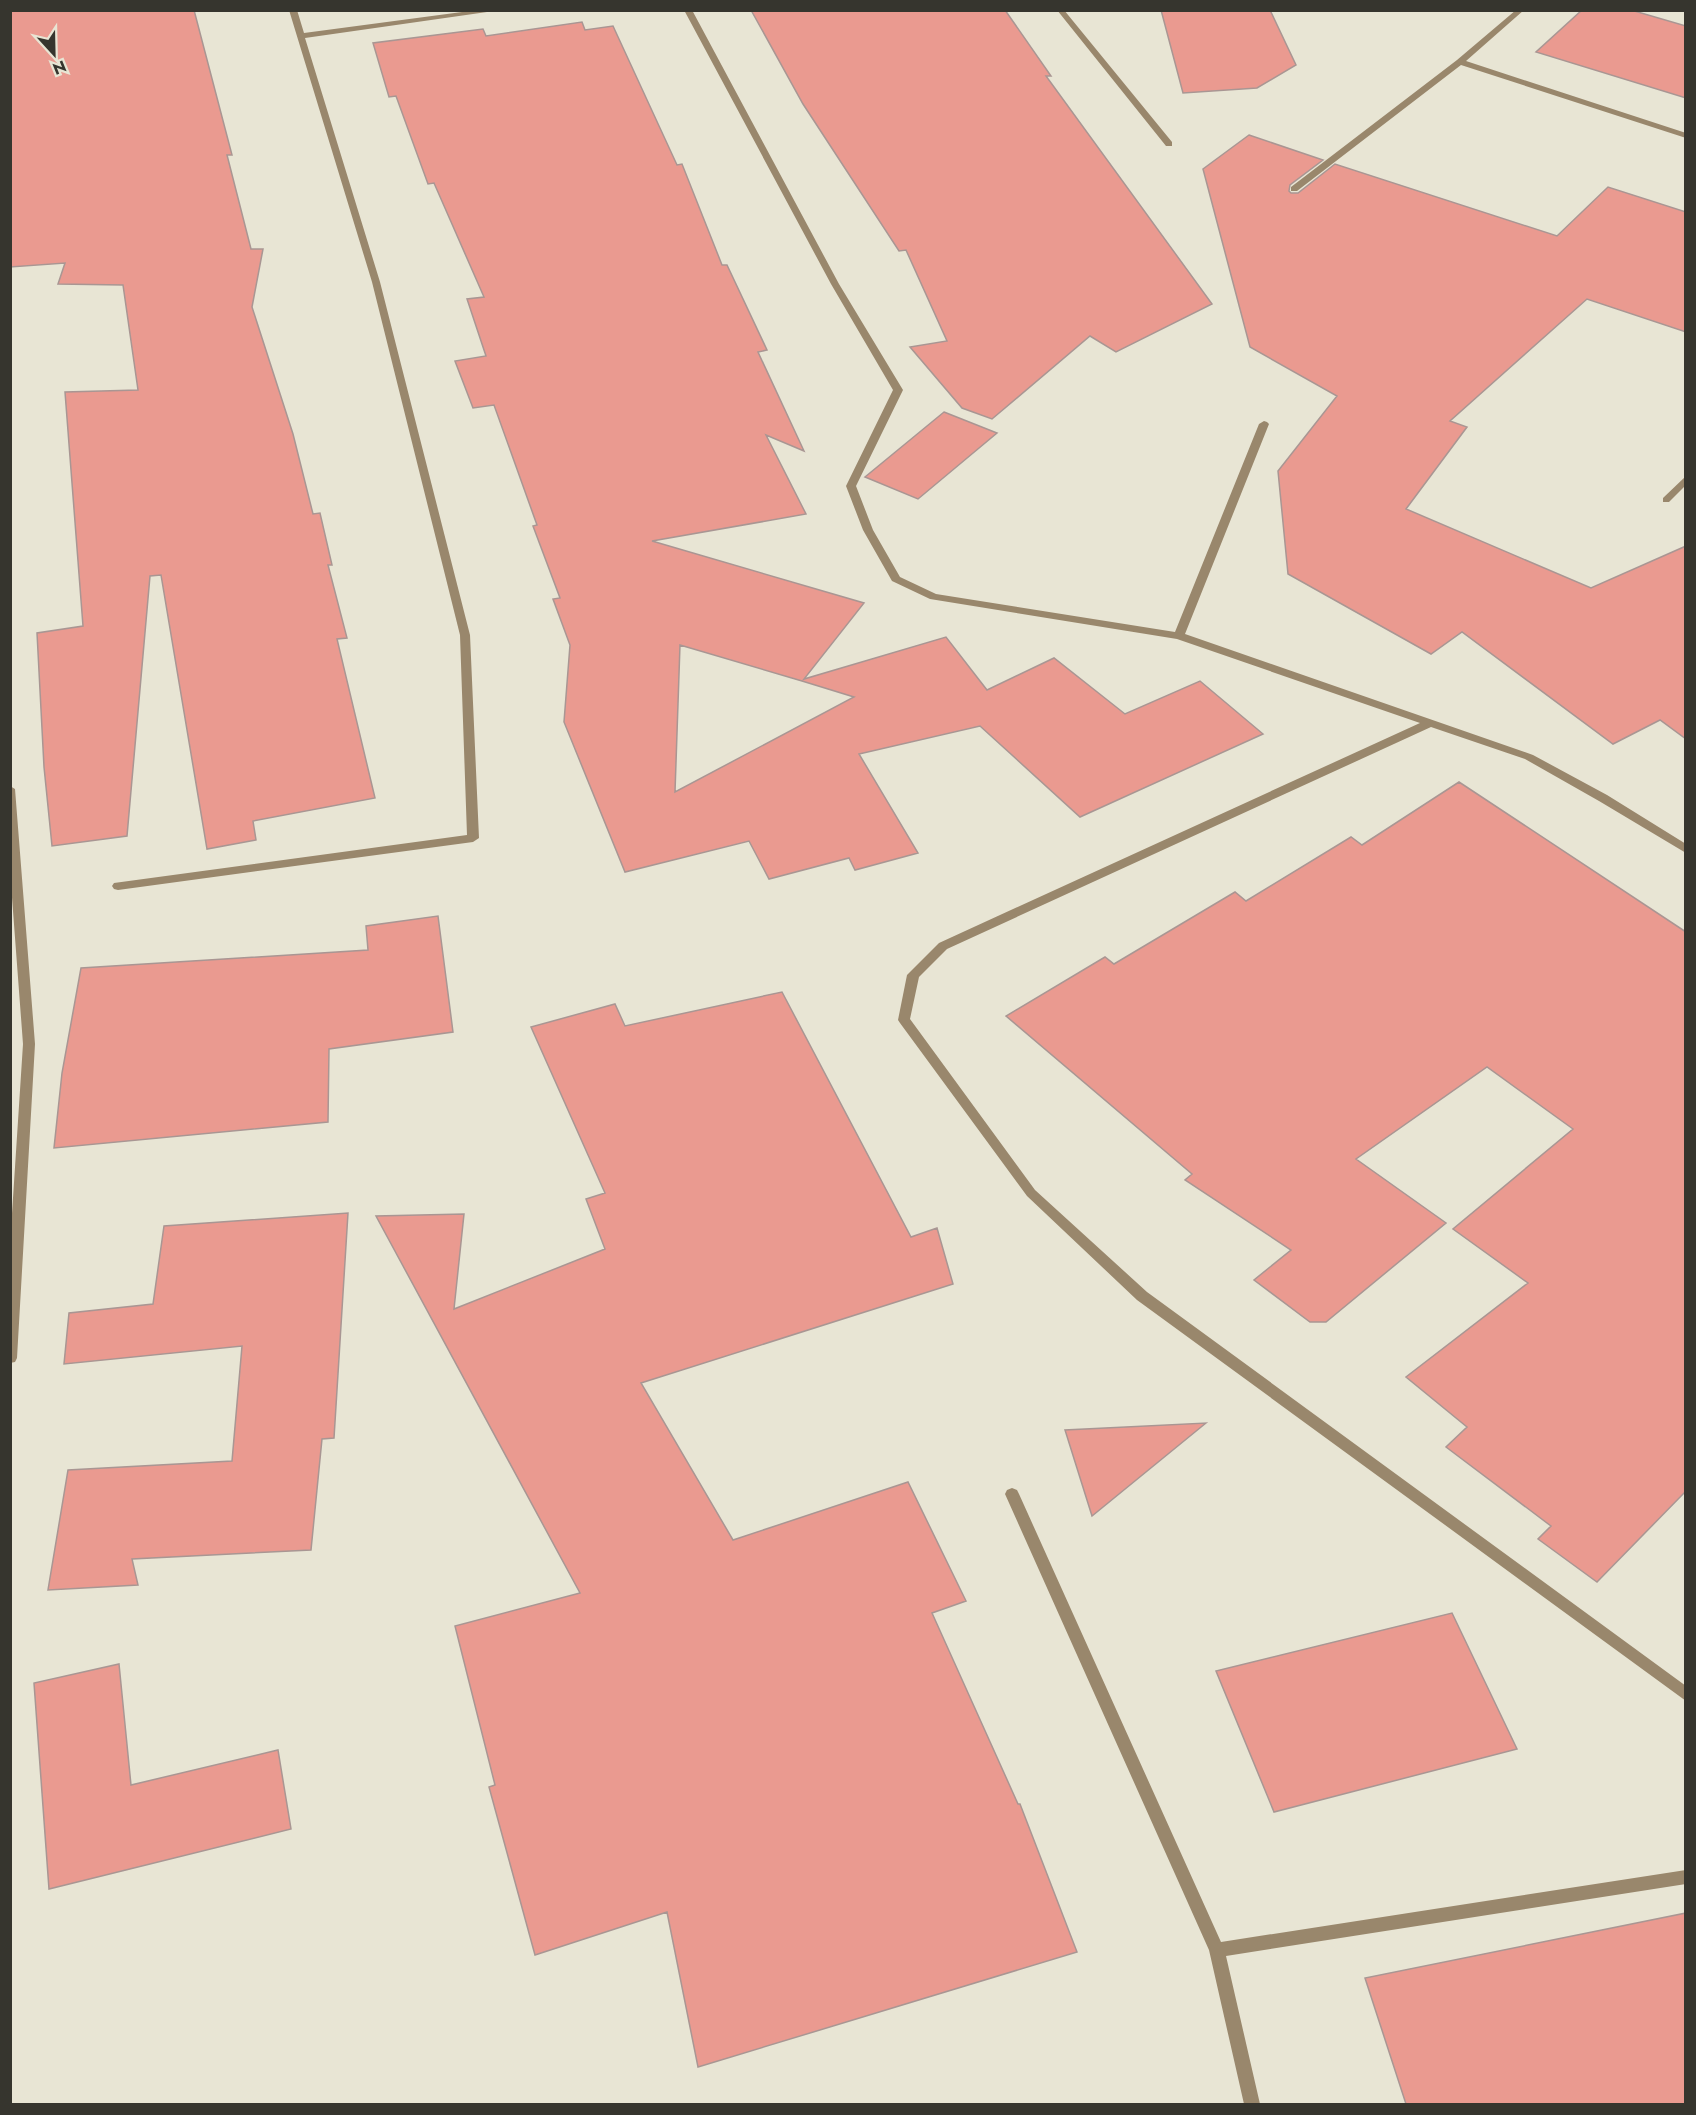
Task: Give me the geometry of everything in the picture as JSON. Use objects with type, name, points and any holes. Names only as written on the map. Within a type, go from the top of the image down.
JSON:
[{"type":"street","points":[[118,886],[473,838],[465,635],[376,282],[293,10]]},
{"type":"street","points":[[302,36],[498,10]]},
{"type":"street","points":[[688,10],[835,284],[897,390],[851,486],[868,530],[896,579],[934,597],[1179,636],[1432,722],[1529,757],[1603,798],[1686,849]]},
{"type":"street","points":[[1060,10],[1169,144]]},
{"type":"street","points":[[1294,189],[1460,62],[1521,10]]},
{"type":"street","points":[[1460,62],[1686,136]]},
{"type":"street","points":[[1179,636],[1264,424]]},
{"type":"street","points":[[1666,500],[1686,479]]},
{"type":"street","points":[[1432,722],[943,946],[913,975],[904,1020],[1031,1192],[1142,1296],[1686,1695]]},
{"type":"street","points":[[10,789],[29,1044],[10,1358]]},
{"type":"street","points":[[1012,1494],[1217,1950],[1252,2104]]},
{"type":"street","points":[[1217,1950],[1686,1877]]},
{"type":"building","points":[[10,10],[194,10],[232,155],[227,155],[251,249],[263,249],[252,307],[293,434],[313,514],[320,513],[332,565],[328,565],[347,638],[337,639],[375,798],[253,821],[256,840],[207,849],[161,575],[150,576],[127,836],[52,846],[44,767],[37,633],[83,626],[65,392],[138,390],[123,285],[58,284],[65,263],[10,267]]},
{"type":"building","points":[[751,10],[1005,10],[1051,76],[1046,76],[1212,304],[1116,352],[1090,336],[992,419],[962,408],[910,347],[947,341],[906,250],[899,251],[803,104]]},
{"type":"building","points":[[1161,10],[1270,10],[1296,65],[1257,88],[1183,93]]},
{"type":"building","points":[[1582,10],[1631,10],[1686,26],[1686,98],[1536,52]]},
{"type":"building","points":[[582,22],[585,30],[613,26],[677,165],[682,164],[722,265],[727,265],[767,350],[758,352],[804,451],[766,435],[806,514],[652,541],[864,603],[804,679],[946,637],[987,690],[1054,658],[1125,714],[1200,681],[1263,734],[1080,817],[980,726],[859,754],[918,853],[855,870],[849,858],[769,879],[749,841],[625,872],[564,722],[570,645],[553,599],[560,598],[533,526],[537,525],[494,405],[473,408],[455,361],[486,356],[467,299],[484,297],[434,183],[428,184],[396,96],[389,97],[373,43],[483,29],[486,36]],"holes":[[[680,645],[854,697],[675,792]]]},
{"type":"building","points":[[1249,135],[1323,160],[1290,185],[1291,193],[1298,193],[1335,164],[1557,236],[1608,187],[1686,212],[1686,332],[1587,299],[1450,421],[1467,427],[1406,509],[1591,588],[1686,546],[1686,739],[1660,720],[1613,744],[1462,632],[1431,654],[1288,574],[1278,471],[1337,396],[1250,347],[1203,169]]},
{"type":"building","points":[[944,412],[997,433],[918,499],[865,477]]},
{"type":"building","points":[[1459,782],[1686,932],[1686,1491],[1597,1582],[1538,1539],[1551,1526],[1446,1447],[1467,1427],[1406,1377],[1528,1283],[1453,1229],[1573,1129],[1487,1067],[1356,1159],[1446,1223],[1326,1322],[1310,1322],[1254,1280],[1291,1250],[1185,1180],[1192,1174],[1006,1016],[1105,957],[1114,964],[1235,892],[1246,901],[1351,837],[1362,845]]},
{"type":"building","points":[[438,916],[453,1032],[329,1049],[328,1122],[54,1148],[62,1073],[81,968],[368,950],[366,926]]},
{"type":"building","points":[[782,992],[911,1237],[937,1228],[953,1284],[641,1383],[733,1540],[908,1482],[966,1601],[932,1613],[1018,1804],[1020,1804],[1077,1952],[698,2067],[667,1912],[535,1955],[489,1787],[495,1785],[455,1626],[580,1593],[376,1216],[464,1214],[454,1309],[605,1249],[586,1199],[605,1193],[531,1027],[615,1004],[625,1026]]},
{"type":"building","points":[[348,1213],[334,1438],[322,1439],[311,1550],[132,1559],[138,1585],[48,1590],[68,1470],[232,1461],[242,1346],[64,1364],[69,1313],[153,1304],[164,1226]]},
{"type":"building","points":[[1206,1423],[1092,1516],[1065,1430]]},
{"type":"building","points":[[1452,1613],[1517,1749],[1274,1812],[1216,1671]]},
{"type":"building","points":[[119,1664],[131,1785],[278,1750],[291,1829],[49,1889],[34,1683]]},
{"type":"building","points":[[1686,1913],[1686,2104],[1406,2104],[1365,1978]]}]
